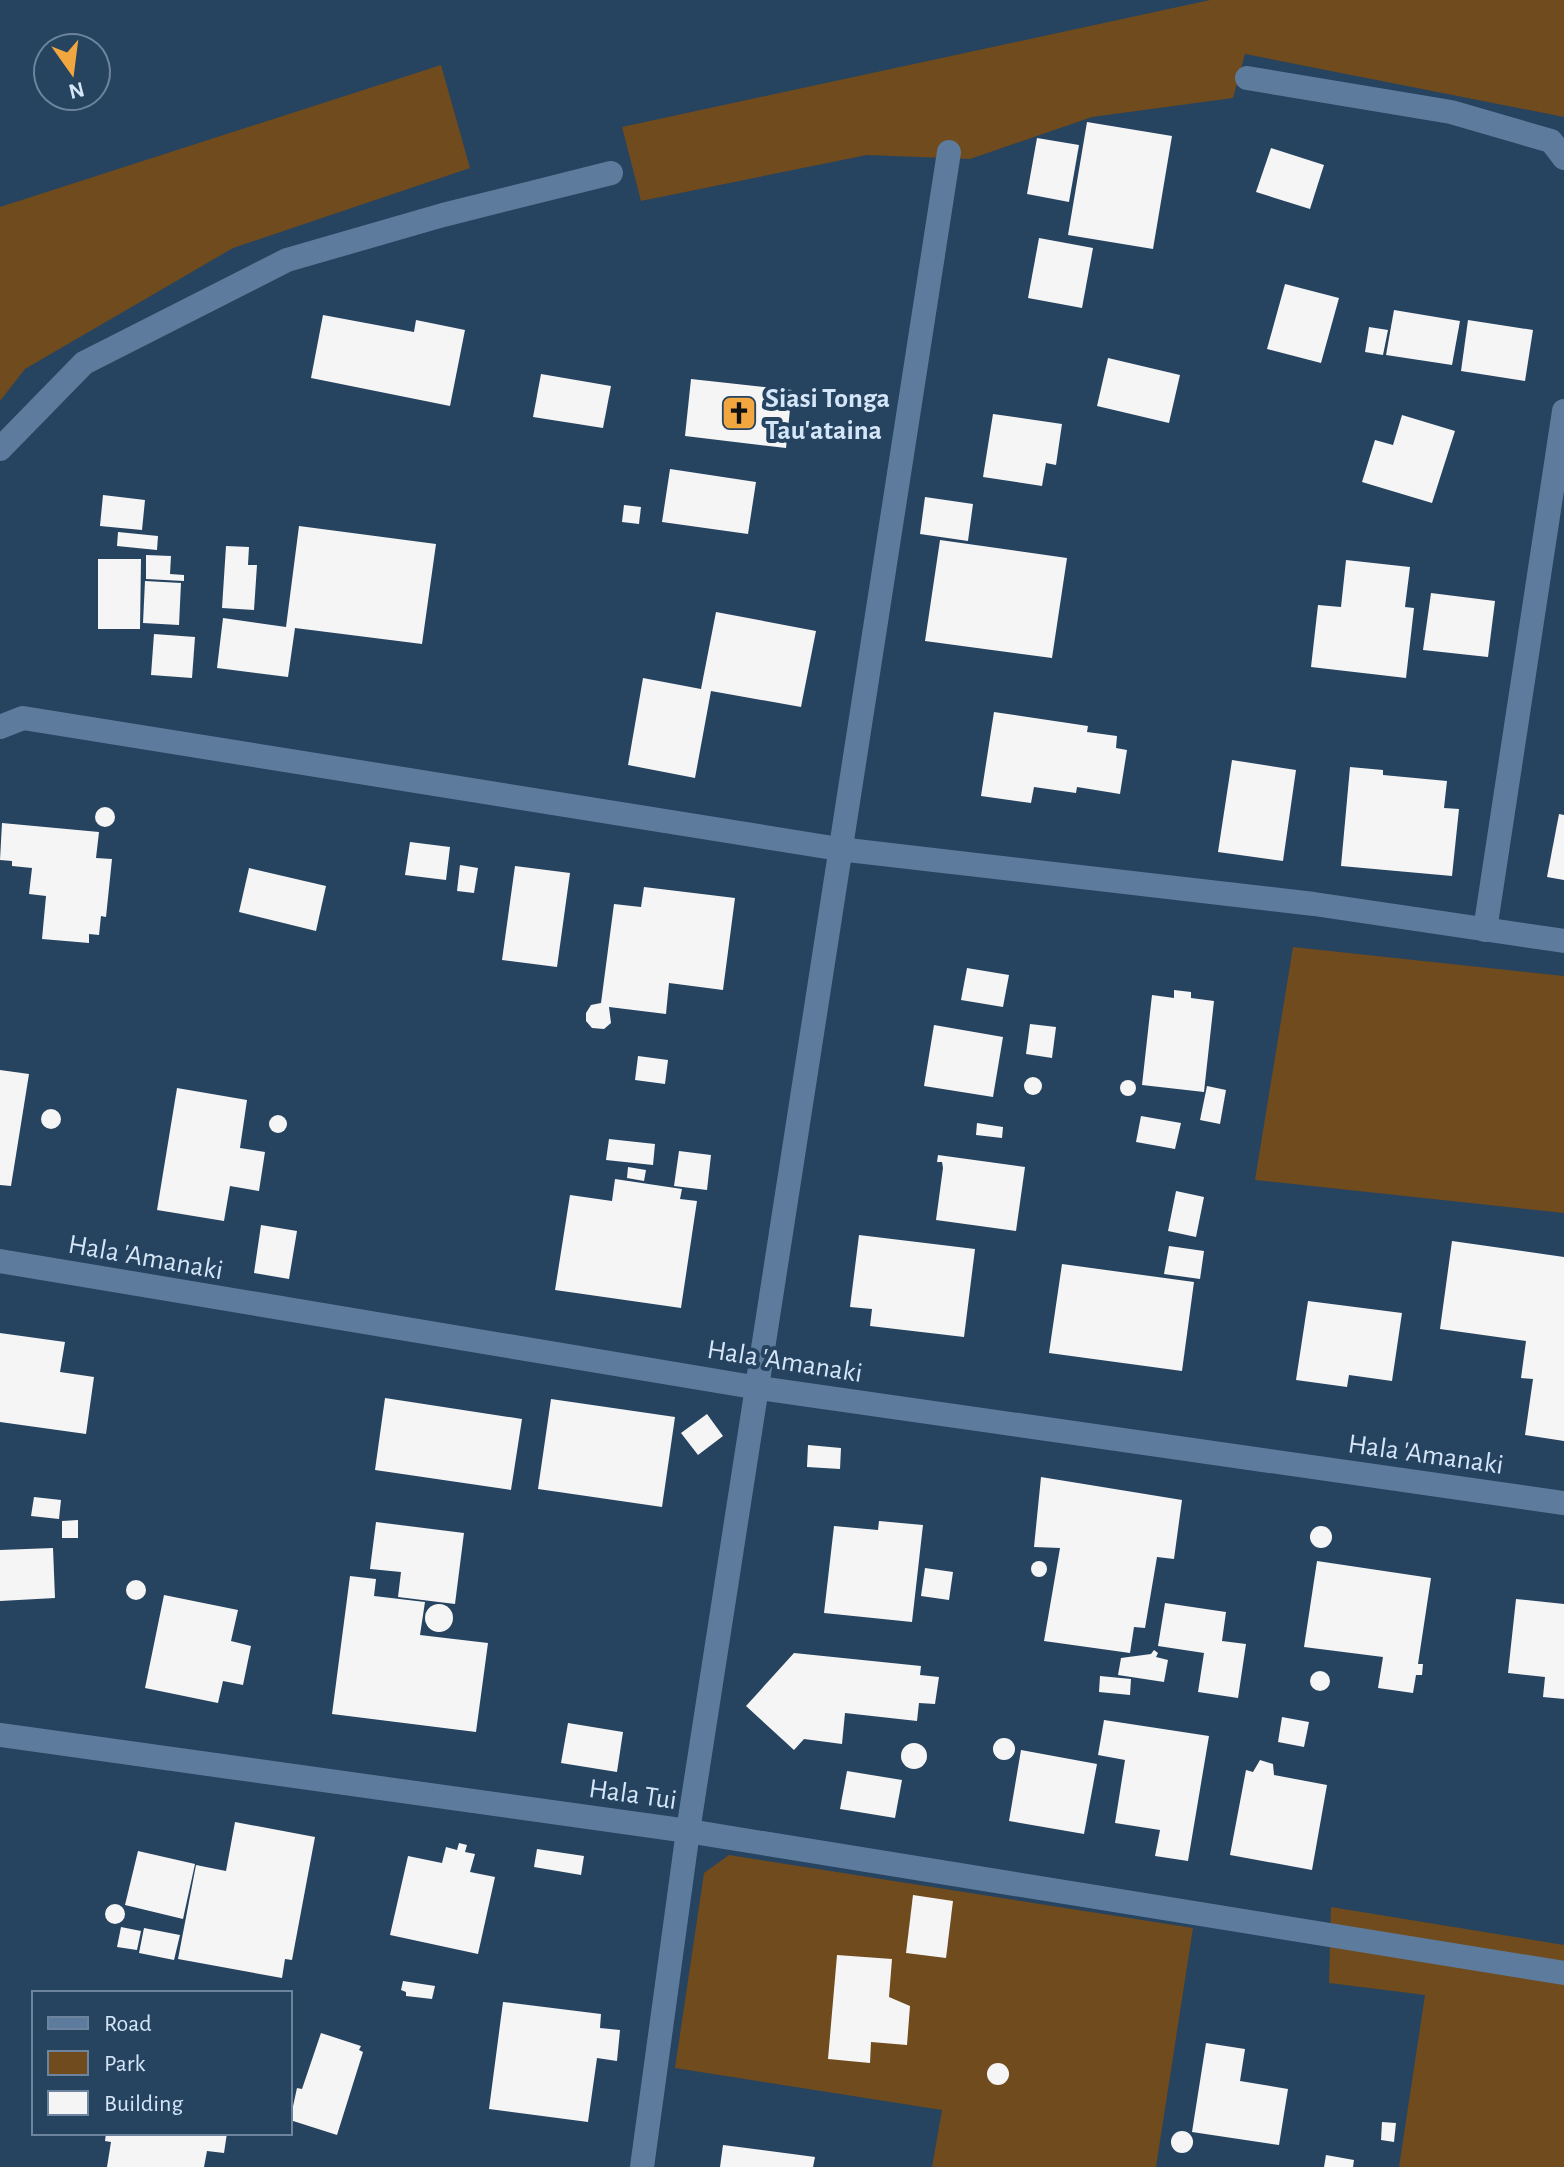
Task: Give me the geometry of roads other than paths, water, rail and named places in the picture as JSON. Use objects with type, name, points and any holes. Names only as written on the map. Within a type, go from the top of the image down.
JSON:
[{"type":"street","points":[[1247,78],[1451,112],[1551,141],[1564,158]]},
{"type":"street","points":[[642,2167],[688,1831],[949,152]]},
{"type":"street","points":[[0,449],[84,363],[287,260],[443,215],[611,173]]},
{"type":"street","points":[[1485,930],[1564,411]]},
{"type":"street","points":[[0,727],[23,718],[839,849],[1314,904],[1564,941]]},
{"type":"street","name":"Hala 'Amanaki","points":[[0,1261],[759,1388],[1564,1503]]},
{"type":"street","name":"Hala Tui","points":[[0,1735],[688,1831],[1564,1973]]},
{"type":"place","name":"Siasi Tonga Tau'ataina","points":[[739,413]]}]
